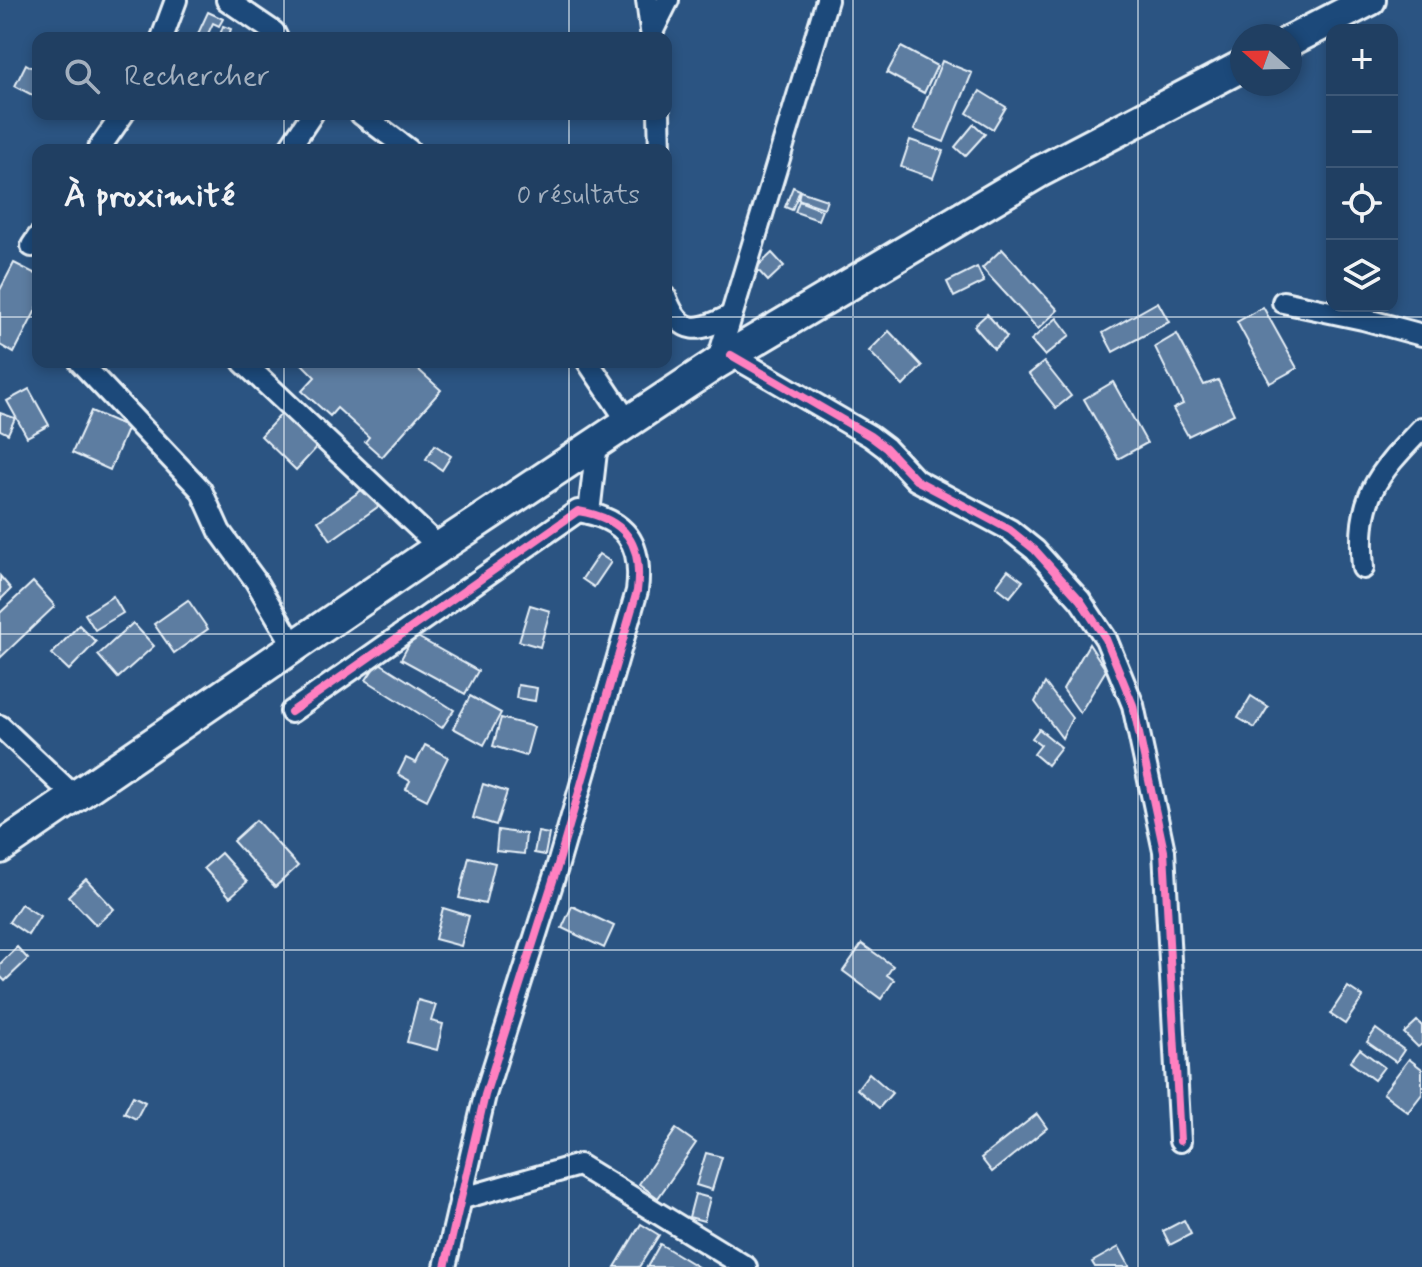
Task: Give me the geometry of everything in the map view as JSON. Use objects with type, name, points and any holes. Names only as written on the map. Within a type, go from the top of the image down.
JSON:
[{"type":"main road","points":[[1302,35],[1370,0]]},
{"type":"main road","points":[[0,848],[294,646],[724,359],[1039,172],[1230,72]]},
{"type":"street","points":[[164,32],[176,0]]},
{"type":"street","points":[[227,0],[274,32]]},
{"type":"street","points":[[647,0],[651,32]]},
{"type":"street","points":[[653,32],[668,0]]},
{"type":"street","points":[[827,0],[730,316],[724,359],[870,436],[916,480],[1010,530],[1035,550],[1080,600],[1106,639],[1133,705],[1164,851],[1180,1141]]},
{"type":"street","points":[[102,144],[119,120]]},
{"type":"street","points":[[292,144],[308,120]]},
{"type":"street","points":[[369,120],[401,144]]},
{"type":"street","points":[[659,120],[660,144]]},
{"type":"street","points":[[1283,302],[1422,335]]},
{"type":"street","points":[[672,311],[675,317],[689,327],[702,329],[730,316]]},
{"type":"street","points":[[86,368],[201,490],[220,532],[255,580],[294,646]]},
{"type":"street","points":[[249,368],[440,548]]},
{"type":"street","points":[[592,368],[628,422]]},
{"type":"street","points":[[1363,568],[1360,536],[1369,494],[1379,476],[1422,428]]},
{"type":"street","points":[[589,513],[597,443]]},
{"type":"street","points":[[291,712],[578,511],[599,515],[620,526],[633,542],[640,567],[637,591],[557,868],[485,1095],[445,1267]]},
{"type":"street","points":[[0,726],[75,797]]},
{"type":"street","points":[[460,1199],[579,1165],[746,1267]]},
{"type":"building","points":[[208,12],[223,19],[219,26],[213,23],[209,32],[199,32]]},
{"type":"building","points":[[223,26],[231,29],[230,32],[221,32]]},
{"type":"building","points":[[901,47],[937,66],[924,93],[887,73]]},
{"type":"building","points":[[942,61],[972,73],[944,142],[914,130]]},
{"type":"building","points":[[26,64],[32,68],[32,95],[15,86]]},
{"type":"building","points":[[980,91],[1006,107],[993,129],[967,113]]},
{"type":"building","points":[[974,124],[985,134],[965,156],[955,147]]},
{"type":"building","points":[[910,140],[943,151],[933,178],[901,167]]},
{"type":"building","points":[[793,187],[800,190],[792,210],[785,207]]},
{"type":"building","points":[[800,191],[827,200],[824,208],[798,199]]},
{"type":"building","points":[[799,201],[822,210],[818,220],[795,212]]},
{"type":"building","points":[[1002,249],[1058,310],[1038,329],[982,268]]},
{"type":"building","points":[[772,253],[784,266],[768,281],[756,268]]},
{"type":"building","points":[[14,263],[32,272],[32,318],[14,353],[0,345],[0,290]]},
{"type":"building","points":[[977,267],[984,282],[954,297],[947,282]]},
{"type":"building","points":[[1158,302],[1169,322],[1113,352],[1103,333]]},
{"type":"building","points":[[1263,307],[1297,368],[1270,383],[1237,322]]},
{"type":"building","points":[[987,314],[1007,337],[994,349],[974,326]]},
{"type":"building","points":[[1057,318],[1070,335],[1045,356],[1031,340]]},
{"type":"building","points":[[889,331],[922,366],[903,386],[869,351]]},
{"type":"building","points":[[1177,334],[1204,385],[1218,380],[1234,414],[1188,436],[1173,409],[1183,404],[1155,347]]},
{"type":"building","points":[[1044,362],[1071,396],[1056,408],[1029,374]]},
{"type":"building","points":[[306,368],[417,368],[441,390],[382,457],[365,442],[369,437],[337,408],[330,416],[302,391],[315,377]]},
{"type":"building","points":[[1113,382],[1147,443],[1118,459],[1084,399]]},
{"type":"building","points":[[29,389],[49,425],[27,437],[7,401]]},
{"type":"building","points":[[91,411],[128,427],[110,470],[72,453]]},
{"type":"building","points":[[284,411],[319,445],[296,470],[261,436]]},
{"type":"building","points":[[0,413],[15,418],[8,434],[0,430]]},
{"type":"building","points":[[435,445],[451,456],[442,470],[426,459]]},
{"type":"building","points":[[366,487],[379,506],[331,540],[318,521]]},
{"type":"building","points":[[599,554],[611,562],[594,587],[582,579]]},
{"type":"building","points":[[1008,570],[1023,581],[1010,597],[996,586]]},
{"type":"building","points":[[0,576],[11,589],[0,600]]},
{"type":"building","points":[[33,582],[55,606],[0,658],[0,613]]},
{"type":"building","points":[[113,596],[123,613],[95,630],[85,614]]},
{"type":"building","points":[[188,600],[208,629],[174,653],[154,624]]},
{"type":"building","points":[[530,605],[550,611],[540,647],[519,641]]},
{"type":"building","points":[[133,623],[154,646],[118,678],[98,655]]},
{"type":"building","points":[[79,625],[96,642],[69,670],[52,654]]},
{"type":"building","points":[[414,635],[478,671],[465,694],[401,659]]},
{"type":"building","points":[[1089,644],[1106,670],[1080,713],[1063,689]]},
{"type":"building","points":[[378,662],[454,710],[442,728],[366,680]]},
{"type":"building","points":[[1045,683],[1072,718],[1062,738],[1035,702]]},
{"type":"building","points":[[518,685],[537,688],[535,701],[516,698]]},
{"type":"building","points":[[470,696],[501,713],[484,745],[453,728]]},
{"type":"building","points":[[1251,696],[1268,707],[1255,728],[1238,718]]},
{"type":"building","points":[[501,718],[534,727],[526,756],[493,746]]},
{"type":"building","points":[[1039,729],[1061,747],[1047,765],[1034,754],[1041,745],[1032,738]]},
{"type":"building","points":[[425,745],[448,757],[427,800],[406,789],[410,781],[398,774],[406,758],[416,763]]},
{"type":"building","points":[[483,784],[507,792],[496,825],[473,818]]},
{"type":"building","points":[[256,820],[298,866],[275,887],[233,841]]},
{"type":"building","points":[[498,830],[526,834],[524,854],[496,851]]},
{"type":"building","points":[[538,832],[549,834],[545,855],[534,853]]},
{"type":"building","points":[[221,853],[247,882],[230,897],[204,868]]},
{"type":"building","points":[[469,857],[495,863],[485,904],[459,898]]},
{"type":"building","points":[[86,879],[114,909],[96,925],[68,896]]},
{"type":"building","points":[[21,904],[40,916],[28,935],[9,922]]},
{"type":"building","points":[[572,906],[614,926],[604,948],[562,928]]},
{"type":"building","points":[[443,908],[469,916],[461,946],[435,939]]},
{"type":"building","points":[[862,944],[893,966],[887,975],[894,980],[881,999],[843,971]]},
{"type":"building","points":[[17,947],[28,959],[5,981],[0,976],[0,964]]},
{"type":"building","points":[[1348,987],[1363,997],[1345,1024],[1330,1014]]},
{"type":"building","points":[[418,1000],[436,1005],[431,1021],[443,1024],[437,1050],[407,1042]]},
{"type":"building","points":[[1417,1021],[1422,1026],[1422,1044],[1418,1047],[1404,1033]]},
{"type":"building","points":[[1376,1029],[1404,1050],[1396,1062],[1367,1042]]},
{"type":"building","points":[[1360,1049],[1384,1067],[1374,1080],[1350,1062]]},
{"type":"building","points":[[1409,1059],[1422,1069],[1422,1094],[1408,1112],[1383,1093]]},
{"type":"building","points":[[869,1073],[892,1093],[879,1108],[857,1089]]},
{"type":"building","points":[[133,1096],[145,1102],[136,1119],[124,1113]]},
{"type":"building","points":[[1037,1114],[1047,1128],[992,1172],[981,1158]]},
{"type":"building","points":[[676,1129],[696,1143],[658,1198],[639,1184]]},
{"type":"building","points":[[706,1153],[722,1157],[712,1190],[696,1185]]},
{"type":"building","points":[[695,1194],[710,1198],[704,1221],[689,1217]]},
{"type":"building","points":[[1184,1220],[1191,1234],[1170,1245],[1163,1231]]},
{"type":"building","points":[[641,1224],[659,1235],[639,1267],[615,1267]]},
{"type":"building","points":[[660,1244],[698,1267],[647,1267]]},
{"type":"building","points":[[1119,1247],[1130,1267],[1095,1267],[1092,1262]]},
{"type":"cycle path","points":[[731,355],[870,436],[916,480],[1010,530],[1035,550],[1080,600],[1106,639],[1133,705],[1164,851],[1180,1141]]},
{"type":"cycle path","points":[[291,712],[578,511],[608,520],[619,527],[634,547],[637,591],[557,868],[485,1095],[445,1267]]}]
